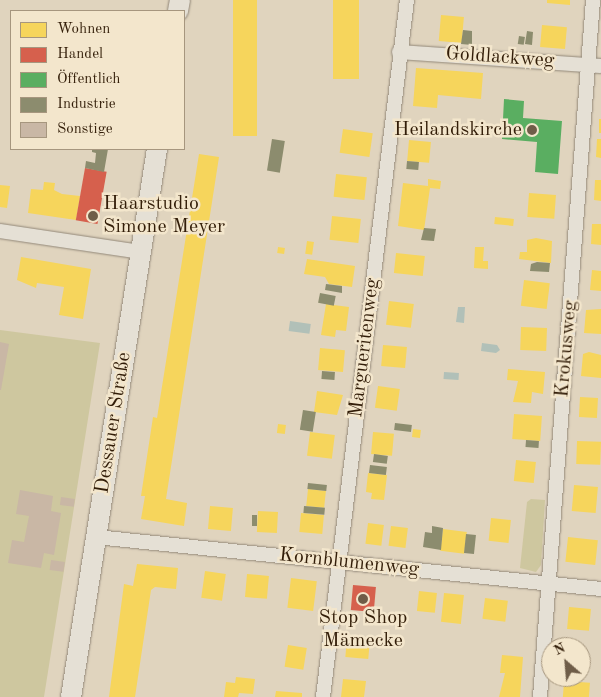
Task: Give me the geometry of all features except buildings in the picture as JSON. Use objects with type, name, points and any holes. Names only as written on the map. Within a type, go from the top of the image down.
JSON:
[{"type":"main road","name":"Dessauer Straße","points":[[71,697],[157,150]]},
{"type":"street","name":"Margueritenweg","points":[[323,697],[399,52],[407,0]]},
{"type":"street","name":"Krokusweg","points":[[540,697],[546,583],[595,65],[594,0]]},
{"type":"street","name":"Goldlackweg","points":[[399,52],[595,65]]},
{"type":"street","points":[[0,231],[141,252]]},
{"type":"street","name":"Kornblumenweg","points":[[96,537],[601,589]]},
{"type":"shaded area","points":[[458,307],[465,307],[464,323],[456,322]]},
{"type":"shaded area","points":[[290,321],[311,324],[309,334],[289,331]]},
{"type":"shaded area","points":[[0,330],[100,343],[44,697],[0,697]]},
{"type":"shaded area","points":[[482,343],[497,345],[500,350],[496,353],[481,351]]},
{"type":"shaded area","points":[[444,372],[459,373],[458,380],[444,379]]},
{"type":"shaded area","points":[[531,499],[545,500],[541,565],[536,572],[520,568],[527,502]]},
{"type":"place","name":"Heilandskirche","points":[[532,130]]},
{"type":"place","name":"Haarstudio Simone Meyer","points":[[93,216]]},
{"type":"place","name":"Stop Shop Mämecke","points":[[363,599]]}]
